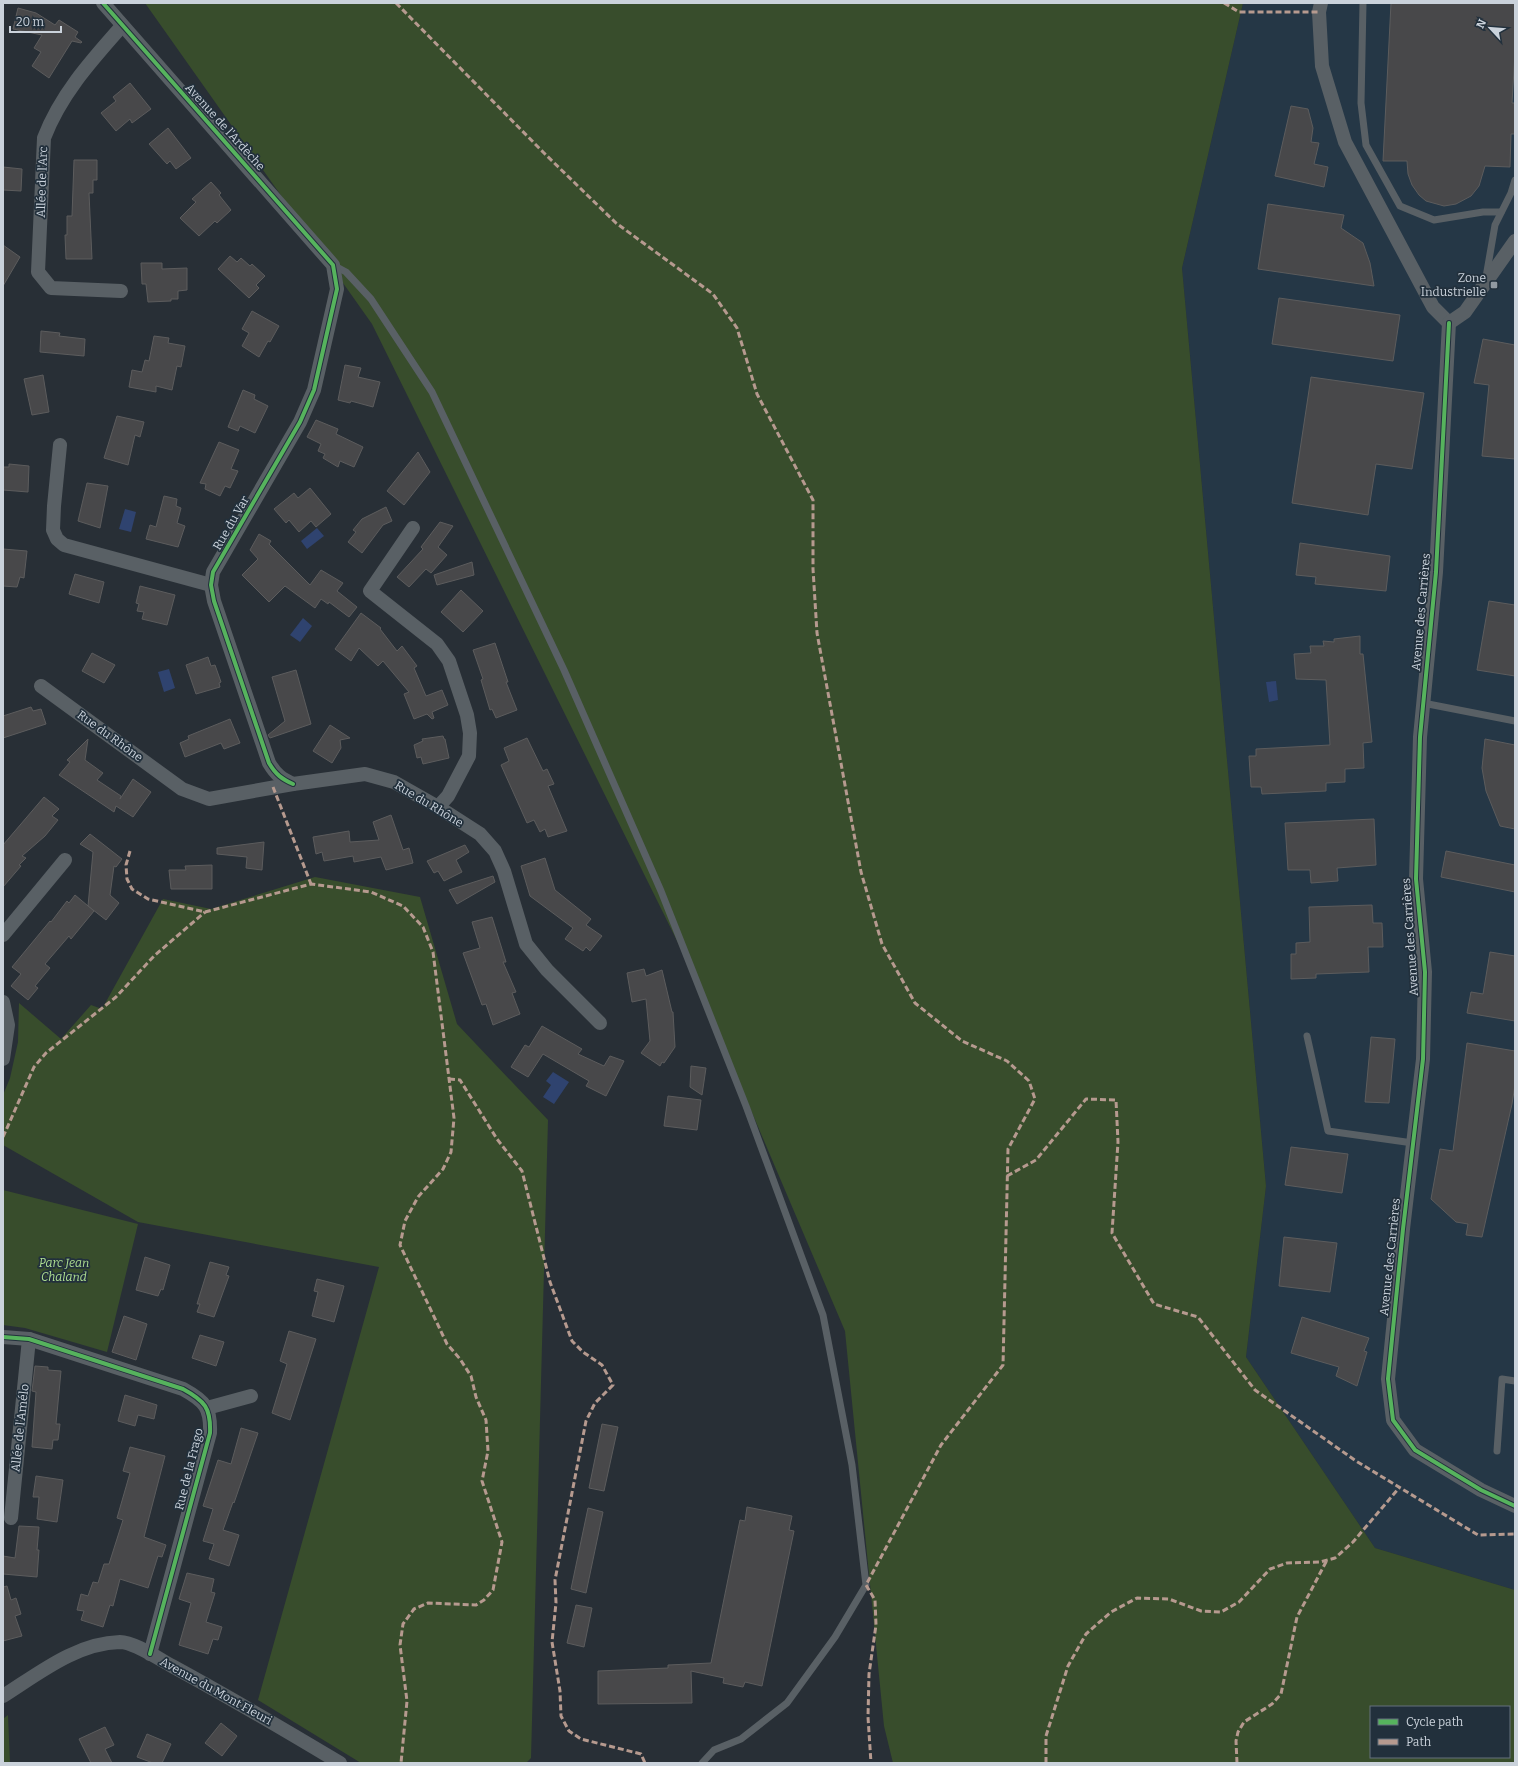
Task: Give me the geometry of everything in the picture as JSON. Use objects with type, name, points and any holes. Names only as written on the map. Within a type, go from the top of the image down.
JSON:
[{"type":"street","name":"Avenue de l'Ardèche","points":[[103,3],[333,265]]},
{"type":"street","points":[[1320,3],[1319,12],[1322,66],[1345,142],[1432,307],[1449,323],[1465,312],[1515,241]]},
{"type":"street","name":"Allée de l'Arc","points":[[121,291],[50,288],[38,272],[44,138],[51,120],[78,76],[122,26]]},
{"type":"street","name":"Rue du Var","points":[[211,585],[214,572],[300,422],[314,390],[338,289],[333,265]]},
{"type":"street","name":"Avenue des Carrières","points":[[1449,323],[1436,572],[1420,737],[1416,879],[1425,972],[1423,1059],[1388,1379],[1393,1420],[1415,1450],[1481,1490],[1515,1506]]},
{"type":"street","points":[[60,445],[53,530],[57,540],[64,545],[211,585],[214,601],[269,764],[275,773],[282,779],[293,784]]},
{"type":"street","points":[[413,528],[370,591],[437,644],[449,661],[467,715],[470,733],[470,756],[448,796],[438,807]]},
{"type":"street","name":"Rue du Rhône","points":[[41,686],[182,790],[209,799],[293,784],[365,774],[394,782],[438,807],[480,834],[495,851],[504,871],[526,944],[547,970],[600,1023]]},
{"type":"street","points":[[250,792],[260,784],[268,774],[269,764]]},
{"type":"street","points":[[3,935],[65,860]]},
{"type":"street","points":[[3,1002],[8,1025],[3,1059]]},
{"type":"street","points":[[3,1337],[29,1339],[183,1389],[196,1396],[207,1408],[251,1396]]},
{"type":"street","name":"Allée de l'Amélo","points":[[11,1518],[29,1339]]},
{"type":"street","name":"Rue de la Frago","points":[[150,1654],[210,1433],[211,1417],[207,1408]]},
{"type":"street","name":"Avenue du Mont Fleuri","points":[[3,1696],[49,1666],[80,1651],[100,1644],[122,1642],[150,1654],[240,1703],[340,1763]]},
{"type":"lane","points":[[1363,3],[1361,103],[1366,145],[1400,206],[1434,220],[1483,212],[1501,212]]},
{"type":"lane","points":[[1485,283],[1493,232],[1515,180]]},
{"type":"lane","points":[[333,265],[346,272],[371,299],[432,392],[560,663],[661,891],[746,1106],[822,1315],[852,1465],[866,1585],[835,1637],[787,1703],[741,1739],[714,1750],[702,1763]]},
{"type":"lane","points":[[1423,703],[1515,721]]},
{"type":"lane","points":[[1307,1036],[1328,1131],[1413,1143]]},
{"type":"lane","points":[[1497,1451],[1502,1379],[1515,1381]]},
{"type":"shaded area","points":[[1243,3],[1515,3],[1515,1590],[1375,1548],[1246,1357],[1266,1186],[1182,268]]},
{"type":"green space","points":[[145,3],[1243,3],[1182,268],[1266,1186],[1246,1357],[1375,1548],[1515,1590],[1515,1763],[893,1763],[884,1726],[845,1331],[690,967],[372,324]]},
{"type":"green space","points":[[315,877],[420,897],[457,1024],[548,1120],[531,1758],[526,1763],[361,1763],[258,1700],[379,1267],[138,1222],[3,1145],[3,1095],[10,1078],[18,1042],[19,1003],[61,1039],[91,1005],[102,1009],[163,899],[211,909]]},
{"type":"green space","name":"Parc Jean Chaland","points":[[3,1190],[138,1224],[107,1352],[25,1328],[3,1325]]},
{"type":"green space","points":[[8,1715],[10,1763],[3,1763],[3,1719]]},
{"type":"water","points":[[125,509],[136,512],[131,532],[119,529]]},
{"type":"water","points":[[317,528],[324,536],[307,549],[301,541]]},
{"type":"water","points":[[303,618],[312,626],[300,642],[290,635]]},
{"type":"water","points":[[169,669],[175,688],[164,692],[158,672]]},
{"type":"water","points":[[1276,681],[1278,700],[1269,702],[1266,682]]},
{"type":"water","points":[[553,1072],[569,1082],[554,1104],[543,1097],[551,1085],[546,1081]]},
{"type":"building","points":[[1391,3],[1515,3],[1515,53],[1512,103],[1515,103],[1515,134],[1511,134],[1510,167],[1485,166],[1479,186],[1471,196],[1456,204],[1444,206],[1426,201],[1419,195],[1412,185],[1408,174],[1407,161],[1383,161]]},
{"type":"building","points":[[18,8],[36,13],[55,25],[59,20],[78,32],[75,37],[82,42],[72,41],[49,78],[32,66],[41,52],[34,48],[42,35],[13,29]]},
{"type":"building","points":[[130,83],[151,109],[132,123],[130,119],[116,131],[101,113],[116,101],[113,97]]},
{"type":"building","points":[[1291,106],[1308,109],[1313,128],[1311,142],[1319,143],[1314,164],[1328,167],[1324,187],[1275,176]]},
{"type":"building","points":[[168,128],[191,158],[176,169],[170,161],[167,164],[149,144]]},
{"type":"building","points":[[74,160],[97,160],[97,180],[93,180],[93,193],[89,193],[92,259],[66,259],[65,235],[67,235],[67,216],[72,216]]},
{"type":"building","points":[[3,167],[22,169],[21,191],[3,190]]},
{"type":"building","points":[[211,182],[221,193],[219,195],[231,210],[217,223],[215,221],[199,236],[180,218],[196,202],[192,199]]},
{"type":"building","points":[[1268,204],[1344,215],[1341,228],[1363,243],[1370,263],[1374,286],[1258,269]]},
{"type":"building","points":[[3,245],[20,257],[3,286]]},
{"type":"building","points":[[230,256],[237,262],[241,258],[250,266],[252,264],[265,276],[256,285],[259,288],[249,298],[218,269]]},
{"type":"building","points":[[141,263],[162,263],[162,269],[187,268],[187,290],[178,291],[178,299],[171,299],[171,301],[148,302],[146,284],[142,284]]},
{"type":"building","points":[[1279,298],[1400,315],[1393,361],[1272,344]]},
{"type":"building","points":[[252,311],[279,326],[259,357],[242,346],[249,333],[242,329]]},
{"type":"building","points":[[41,331],[60,333],[59,336],[85,339],[84,356],[40,352]]},
{"type":"building","points":[[154,336],[169,338],[168,343],[185,346],[181,367],[177,366],[172,390],[156,386],[156,392],[129,387],[132,370],[142,372],[145,360],[149,361]]},
{"type":"building","points":[[1483,339],[1515,345],[1515,459],[1482,456],[1489,385],[1474,383]]},
{"type":"building","points":[[345,365],[361,368],[358,377],[380,382],[373,407],[351,401],[350,403],[338,400]]},
{"type":"building","points":[[43,375],[49,412],[32,415],[24,379]]},
{"type":"building","points":[[1311,377],[1424,393],[1412,469],[1376,464],[1368,515],[1292,503]]},
{"type":"building","points":[[243,390],[255,395],[254,399],[268,406],[255,433],[240,426],[238,431],[228,427]]},
{"type":"building","points":[[117,416],[144,422],[140,437],[135,435],[128,465],[104,458]]},
{"type":"building","points":[[316,420],[338,429],[336,434],[363,447],[354,467],[340,461],[338,467],[323,458],[325,454],[318,451],[321,444],[307,437]]},
{"type":"building","points":[[219,442],[239,450],[231,469],[238,471],[230,488],[225,486],[220,496],[205,489],[206,484],[200,483]]},
{"type":"building","points":[[418,452],[430,472],[404,505],[387,491]]},
{"type":"building","points":[[9,464],[29,466],[28,492],[3,490],[3,467],[9,467]]},
{"type":"building","points":[[87,483],[108,486],[100,528],[78,521]]},
{"type":"building","points":[[310,488],[331,514],[316,527],[311,521],[299,532],[289,520],[286,523],[274,509],[294,493],[298,498]]},
{"type":"building","points":[[164,496],[177,499],[176,506],[181,508],[177,523],[185,526],[178,547],[146,539],[150,525],[156,527]]},
{"type":"building","points":[[386,507],[392,521],[383,525],[362,553],[348,542],[356,532],[353,530],[362,519]]},
{"type":"building","points":[[440,522],[453,526],[438,547],[447,555],[431,573],[426,569],[409,587],[397,577],[423,549],[421,547]]},
{"type":"building","points":[[259,534],[271,541],[269,544],[310,585],[321,570],[343,583],[337,591],[357,607],[349,617],[329,602],[328,604],[321,599],[315,608],[285,586],[269,602],[242,575],[258,559],[250,550]]},
{"type":"building","points":[[1300,543],[1390,556],[1386,591],[1315,584],[1316,577],[1296,575]]},
{"type":"building","points":[[3,549],[27,551],[24,578],[20,577],[17,587],[3,586]]},
{"type":"building","points":[[472,562],[474,575],[437,585],[434,575]]},
{"type":"building","points":[[75,574],[104,582],[99,603],[69,594]]},
{"type":"building","points":[[140,586],[175,595],[167,625],[142,619],[144,612],[137,611],[139,604],[136,603]]},
{"type":"building","points":[[461,590],[483,611],[463,632],[441,612]]},
{"type":"building","points":[[1489,601],[1515,605],[1515,676],[1477,670]]},
{"type":"building","points":[[361,613],[381,628],[380,629],[397,651],[402,646],[417,666],[414,668],[426,696],[442,690],[448,705],[432,712],[434,718],[432,719],[427,714],[414,719],[404,694],[409,692],[383,661],[378,666],[359,648],[351,661],[335,649]]},
{"type":"building","points":[[1360,636],[1360,654],[1363,654],[1372,742],[1363,743],[1364,768],[1345,769],[1345,782],[1326,783],[1326,791],[1262,794],[1261,787],[1251,787],[1249,756],[1256,756],[1256,749],[1330,745],[1326,680],[1296,679],[1294,654],[1311,653],[1310,646],[1324,646],[1323,641],[1334,642],[1334,639]]},
{"type":"building","points":[[495,643],[508,682],[506,682],[517,710],[496,718],[492,709],[490,710],[481,680],[483,679],[473,650]]},
{"type":"building","points":[[92,653],[115,665],[104,683],[82,671]]},
{"type":"building","points":[[208,657],[211,666],[215,665],[221,682],[219,683],[220,687],[196,694],[186,665]]},
{"type":"building","points":[[296,670],[311,724],[270,738],[268,735],[285,721],[272,677]]},
{"type":"building","points":[[31,707],[33,711],[41,709],[46,724],[3,738],[3,716]]},
{"type":"building","points":[[230,719],[240,743],[224,749],[221,743],[185,757],[180,743],[189,739],[188,736]]},
{"type":"building","points":[[330,725],[350,738],[340,740],[341,748],[332,763],[313,751]]},
{"type":"building","points":[[443,736],[449,758],[423,764],[421,757],[417,758],[414,745],[423,741],[422,739]]},
{"type":"building","points":[[527,738],[543,771],[547,769],[554,784],[548,786],[567,831],[548,837],[545,829],[540,832],[534,820],[527,823],[501,765],[509,761],[504,748]]},
{"type":"building","points":[[88,739],[85,760],[103,773],[97,780],[121,796],[120,799],[133,779],[151,792],[133,817],[116,806],[114,812],[59,775],[70,762],[67,760]]},
{"type":"building","points":[[1485,739],[1515,745],[1515,829],[1500,826],[1486,791],[1482,768]]},
{"type":"building","points":[[44,797],[59,809],[52,816],[58,820],[45,836],[22,856],[26,858],[3,887],[3,845]]},
{"type":"building","points":[[391,815],[403,850],[409,848],[413,863],[386,870],[381,857],[354,862],[353,856],[324,861],[322,852],[316,854],[313,837],[349,831],[350,842],[379,840],[373,822]]},
{"type":"building","points":[[1374,819],[1376,865],[1337,868],[1338,881],[1311,883],[1310,870],[1288,870],[1285,823]]},
{"type":"building","points":[[90,834],[122,859],[116,867],[114,866],[110,895],[119,903],[106,920],[88,906],[93,852],[80,844]]},
{"type":"building","points":[[264,842],[262,870],[246,868],[247,857],[217,854],[217,848]]},
{"type":"building","points":[[465,845],[469,852],[456,860],[462,872],[444,881],[438,871],[434,873],[427,861]]},
{"type":"building","points":[[1446,851],[1515,865],[1515,892],[1441,877]]},
{"type":"building","points":[[545,858],[555,890],[591,919],[586,925],[602,936],[590,951],[586,947],[583,951],[565,939],[573,928],[530,896],[521,866]]},
{"type":"building","points":[[212,865],[212,889],[171,889],[169,870],[186,870],[185,866]]},
{"type":"building","points":[[493,876],[495,882],[457,904],[449,890]]},
{"type":"building","points":[[75,895],[94,911],[71,939],[69,936],[45,964],[50,968],[35,986],[38,988],[28,1000],[11,986],[21,974],[12,967],[67,901],[69,903]]},
{"type":"building","points":[[1372,905],[1373,923],[1382,923],[1383,947],[1368,947],[1369,972],[1316,974],[1316,978],[1291,979],[1291,954],[1296,954],[1296,943],[1310,942],[1309,907]]},
{"type":"building","points":[[492,917],[506,962],[503,962],[516,992],[512,993],[520,1014],[493,1025],[486,1004],[482,1005],[463,953],[480,948],[472,922]]},
{"type":"building","points":[[1490,952],[1515,956],[1515,1021],[1467,1013],[1471,992],[1483,994]]},
{"type":"building","points":[[644,969],[646,976],[662,970],[673,1012],[675,1047],[664,1063],[662,1062],[660,1066],[641,1053],[650,1041],[646,999],[632,1002],[627,973]]},
{"type":"building","points":[[542,1026],[582,1049],[578,1054],[604,1066],[610,1056],[624,1061],[606,1096],[586,1086],[589,1081],[543,1054],[528,1077],[511,1067],[525,1045],[529,1047]]},
{"type":"building","points":[[1371,1037],[1395,1039],[1389,1103],[1365,1102]]},
{"type":"building","points":[[1467,1043],[1515,1051],[1515,1085],[1512,1104],[1482,1237],[1466,1235],[1468,1224],[1456,1222],[1431,1199],[1440,1149],[1453,1151]]},
{"type":"building","points":[[691,1066],[706,1068],[702,1095],[690,1087]]},
{"type":"building","points":[[668,1096],[701,1100],[697,1130],[664,1126]]},
{"type":"building","points":[[1291,1147],[1348,1154],[1342,1193],[1285,1185]]},
{"type":"building","points":[[1284,1237],[1337,1243],[1330,1292],[1279,1286]]},
{"type":"building","points":[[145,1257],[170,1265],[163,1290],[161,1289],[158,1296],[136,1290]]},
{"type":"building","points":[[210,1262],[229,1267],[226,1275],[229,1276],[214,1317],[197,1312],[200,1304],[197,1304]]},
{"type":"building","points":[[317,1279],[344,1286],[334,1322],[312,1316],[318,1292],[314,1291]]},
{"type":"building","points":[[124,1316],[147,1324],[136,1360],[112,1352]]},
{"type":"building","points":[[1302,1317],[1369,1338],[1364,1351],[1367,1352],[1357,1386],[1336,1376],[1339,1367],[1291,1353]]},
{"type":"building","points":[[289,1331],[316,1339],[290,1420],[272,1413],[287,1364],[280,1361]]},
{"type":"building","points":[[200,1335],[224,1342],[216,1366],[192,1358]]},
{"type":"building","points":[[35,1366],[48,1367],[48,1370],[61,1371],[56,1424],[60,1424],[58,1440],[53,1440],[52,1449],[32,1447],[36,1392],[32,1391]]},
{"type":"building","points":[[125,1395],[157,1405],[154,1419],[138,1415],[135,1426],[118,1421]]},
{"type":"building","points":[[602,1424],[618,1427],[604,1491],[589,1488]]},
{"type":"building","points":[[241,1428],[258,1433],[223,1530],[239,1535],[229,1566],[209,1559],[214,1544],[203,1541],[213,1509],[203,1506],[218,1460],[231,1464]]},
{"type":"building","points":[[130,1447],[165,1456],[144,1537],[166,1545],[162,1557],[158,1556],[148,1588],[120,1579],[113,1606],[110,1605],[103,1627],[81,1620],[84,1611],[77,1610],[81,1594],[88,1596],[93,1582],[98,1583],[104,1564],[109,1564],[123,1520],[117,1518],[130,1473],[123,1471]]},
{"type":"building","points":[[36,1476],[63,1480],[57,1522],[37,1519],[39,1497],[33,1497]]},
{"type":"building","points":[[747,1507],[792,1516],[789,1530],[794,1531],[762,1686],[745,1682],[743,1687],[723,1683],[724,1678],[691,1671],[692,1703],[598,1704],[598,1671],[668,1668],[668,1665],[711,1663],[740,1520],[745,1521]]},
{"type":"building","points":[[588,1508],[603,1512],[586,1593],[571,1589]]},
{"type":"building","points":[[19,1526],[39,1527],[37,1577],[3,1574],[3,1556],[15,1558]]},
{"type":"building","points":[[187,1573],[214,1579],[211,1592],[215,1593],[206,1622],[222,1627],[218,1640],[213,1639],[208,1654],[179,1645],[191,1603],[179,1599]]},
{"type":"building","points":[[7,1586],[11,1600],[16,1598],[21,1614],[15,1616],[22,1636],[3,1641],[3,1587]]},
{"type":"building","points":[[576,1605],[592,1608],[584,1647],[567,1643]]},
{"type":"building","points":[[221,1723],[237,1736],[222,1756],[205,1743]]},
{"type":"building","points":[[105,1727],[114,1745],[105,1749],[112,1763],[91,1763],[79,1739]]},
{"type":"building","points":[[147,1734],[171,1744],[162,1763],[153,1763],[137,1757]]},
{"type":"marked path","points":[[396,3],[544,153],[616,223],[713,294],[737,328],[757,394],[813,500],[813,569],[817,633],[861,872],[882,944],[915,1003],[962,1041],[1007,1061],[1029,1081],[1035,1099],[1008,1149],[1003,1365],[941,1445],[866,1585],[875,1600],[876,1625],[869,1674],[868,1717],[871,1763]]},
{"type":"marked path","points":[[1224,3],[1239,12],[1319,12]]},
{"type":"marked path","points":[[273,787],[311,884]]},
{"type":"marked path","points":[[130,851],[126,865],[127,879],[132,889],[148,899],[205,912],[311,884],[371,892],[403,906],[423,927],[433,952],[454,1118],[451,1152],[443,1169],[418,1197],[405,1221],[400,1245],[447,1344],[460,1359],[471,1376],[476,1397],[486,1420],[488,1451],[482,1481],[502,1542],[493,1590],[484,1600],[476,1605],[428,1603],[414,1609],[403,1624],[400,1645],[407,1701],[401,1763]]},
{"type":"marked path","points":[[3,1137],[34,1067],[46,1053],[116,997],[154,956],[205,912]]},
{"type":"marked path","points":[[449,1079],[460,1080],[497,1139],[522,1171],[550,1282],[572,1341],[583,1352],[602,1365],[613,1385],[595,1403],[586,1421],[555,1580],[556,1603],[552,1642],[560,1691],[561,1716],[569,1731],[581,1739],[641,1754],[645,1763]]},
{"type":"marked path","points":[[1007,1176],[1036,1160],[1086,1099],[1116,1100],[1118,1142],[1112,1233],[1154,1304],[1198,1317],[1255,1390],[1356,1461],[1478,1535],[1515,1534]]},
{"type":"marked path","points":[[1046,1763],[1046,1736],[1068,1666],[1086,1634],[1111,1612],[1137,1598],[1169,1599],[1201,1611],[1221,1612],[1239,1602],[1270,1569],[1287,1563],[1320,1562],[1335,1558],[1353,1542],[1399,1488]]},
{"type":"marked path","points":[[1237,1763],[1236,1741],[1238,1732],[1244,1722],[1272,1704],[1281,1694],[1297,1617],[1327,1560]]},
{"type":"cycle path","points":[[103,3],[333,265],[337,289],[314,390],[300,422],[213,572],[211,585],[214,601],[269,763],[274,771],[293,784]]},
{"type":"cycle path","points":[[1449,323],[1436,572],[1420,737],[1416,879],[1425,972],[1423,1059],[1403,1229],[1388,1379],[1393,1420],[1415,1450],[1481,1490],[1515,1506]]},
{"type":"cycle path","points":[[3,1337],[29,1339],[183,1389],[197,1397],[208,1411],[210,1433],[150,1654]]},
{"type":"place","name":"Zone Industrielle","points":[[1494,285]]}]
